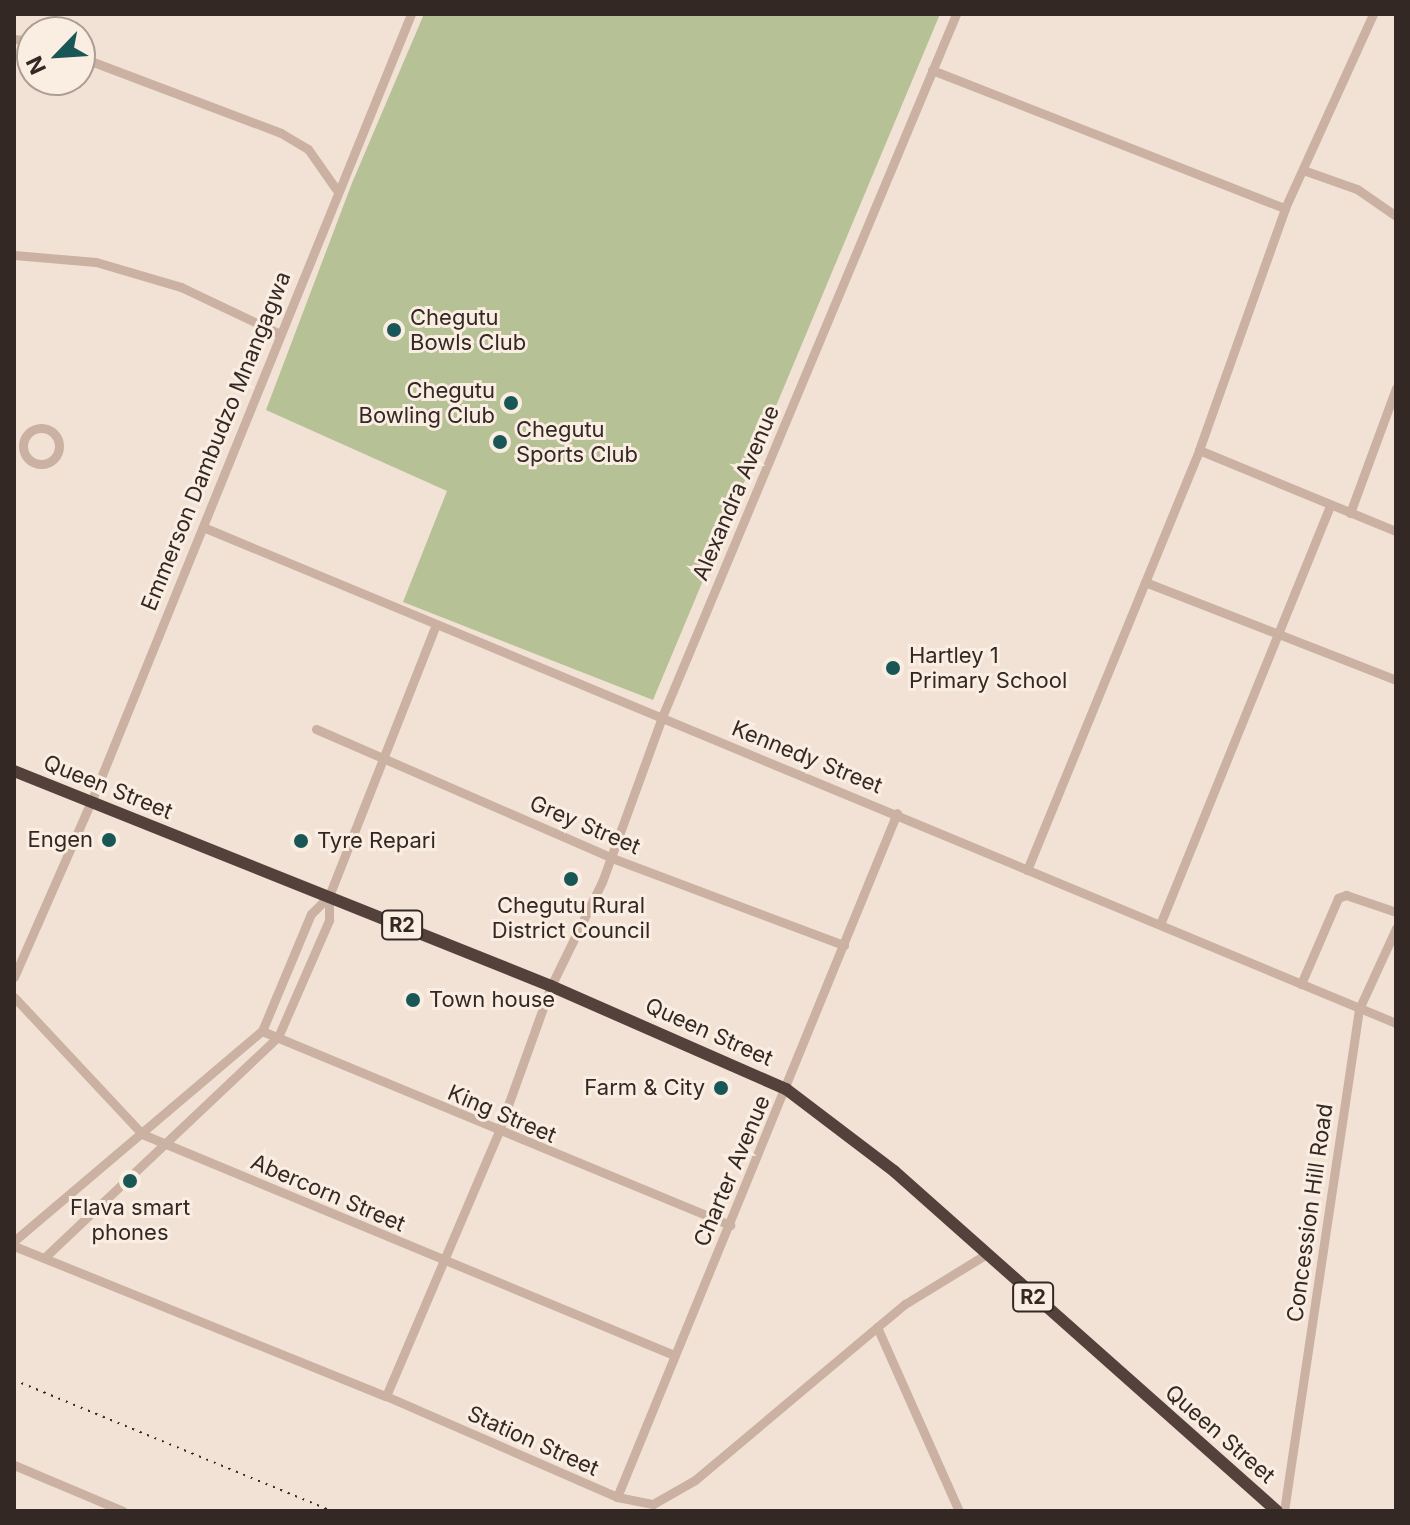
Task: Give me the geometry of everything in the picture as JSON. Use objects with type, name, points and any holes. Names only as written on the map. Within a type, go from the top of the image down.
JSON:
[{"type":"highway","name":"Queen Street","points":[[14,771],[551,986],[786,1089],[894,1171],[985,1255],[1277,1511]]},
{"type":"street","name":"Emmerson Dambudzo Mnangagwa","points":[[14,977],[91,802],[336,189],[411,14]]},
{"type":"street","name":"Alexandra Avenue","points":[[386,1396],[440,1259],[498,1133],[551,986],[612,858],[662,717],[956,14]]},
{"type":"street","points":[[1027,870],[1199,450],[1285,208],[1373,14]]},
{"type":"street","points":[[96,63],[281,133],[308,149],[336,189]]},
{"type":"street","points":[[932,70],[1285,208]]},
{"type":"street","points":[[1303,170],[1357,189],[1396,216]]},
{"type":"street","points":[[14,255],[96,262],[181,287],[278,333]]},
{"type":"street","points":[[1350,513],[1396,388]]},
{"type":"street","points":[[1199,450],[1396,531]]},
{"type":"street","points":[[14,455],[25,453]]},
{"type":"street","points":[[1161,922],[1275,635],[1330,506]]},
{"type":"street","name":"Kennedy Street","points":[[203,527],[897,813],[1027,870],[1161,922],[1396,1023]]},
{"type":"street","points":[[1145,582],[1396,680]]},
{"type":"street","points":[[44,1258],[278,1037],[329,920],[329,896],[382,755],[436,625]]},
{"type":"street","name":"Grey Street","points":[[316,729],[382,755],[612,858],[844,945]]},
{"type":"street","name":"Charter Avenue","points":[[617,1497],[897,813]]},
{"type":"street","points":[[1301,984],[1338,898],[1346,895],[1396,912]]},
{"type":"street","points":[[14,1244],[262,1031],[311,914],[329,896]]},
{"type":"street","name":"Concession Hill Road","points":[[1284,1511],[1359,1009],[1396,928]]},
{"type":"street","name":"Abercorn Street","points":[[14,997],[142,1134],[674,1355]]},
{"type":"street","name":"King Street","points":[[262,1031],[498,1133],[730,1225]]},
{"type":"street","name":"Station Street","points":[[14,1244],[386,1396],[617,1497],[653,1504],[676,1495],[940,1278],[985,1255]]},
{"type":"street","points":[[877,1327],[959,1511]]},
{"type":"street","points":[[14,1465],[123,1511]]},
{"type":"green space","points":[[424,14],[940,14],[653,700],[403,602],[447,491],[266,410],[352,183]]},
{"type":"railway","points":[[14,1380],[332,1511]]},
{"type":"place","name":"Chegutu Bowls Club","points":[[394,330]]},
{"type":"place","name":"Chegutu Bowling Club","points":[[511,403]]},
{"type":"place","name":"Chegutu Sports Club","points":[[500,442]]},
{"type":"place","name":"Hartley 1 Primary School","points":[[893,668]]},
{"type":"place","name":"Engen","points":[[109,840]]},
{"type":"place","name":"Tyre Repari","points":[[301,841]]},
{"type":"place","name":"Chegutu Rural District Council","points":[[571,879]]},
{"type":"place","name":"Town house","points":[[413,1000]]},
{"type":"place","name":"Farm & City","points":[[721,1088]]},
{"type":"place","name":"Flava smart phones","points":[[130,1181]]}]
